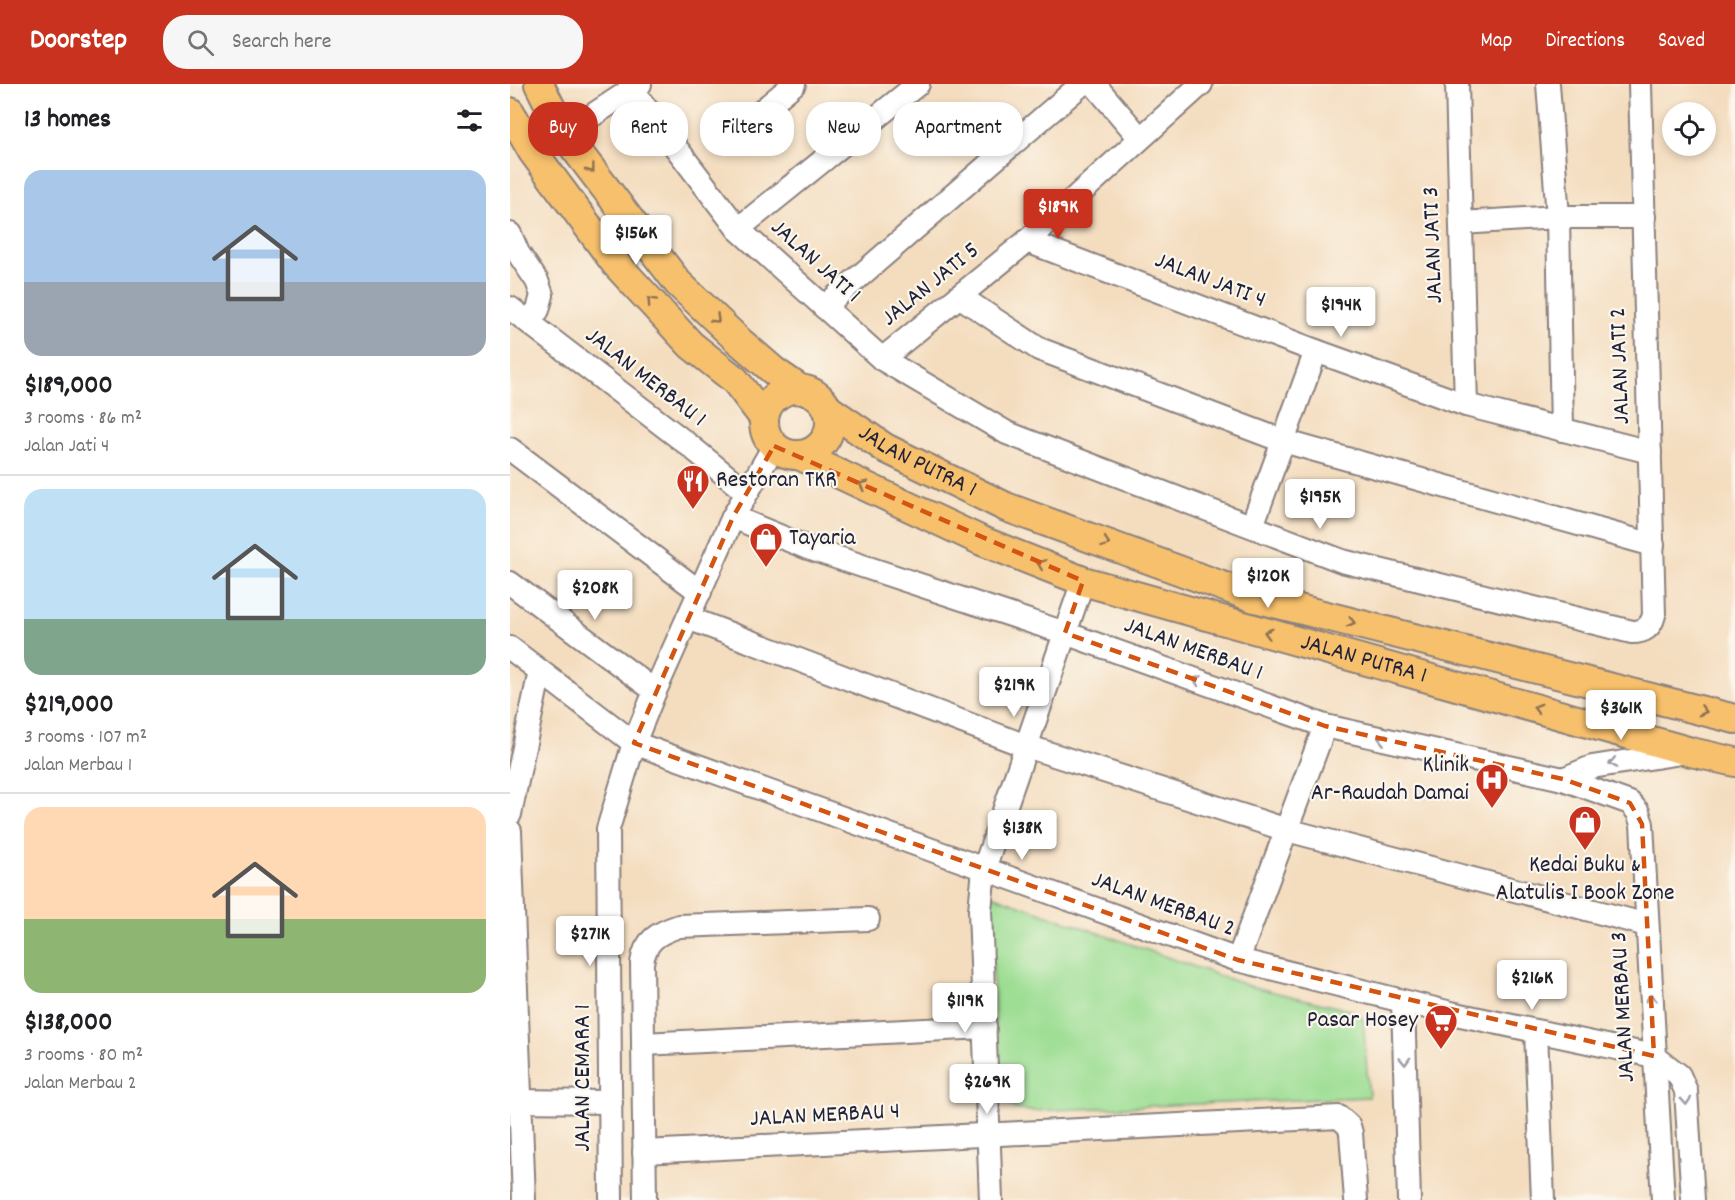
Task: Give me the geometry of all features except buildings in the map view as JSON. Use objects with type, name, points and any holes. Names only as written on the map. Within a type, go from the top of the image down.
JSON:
[{"type":"main road","points":[[539,84],[548,102]]},
{"type":"main road","points":[[510,112],[528,143]]},
{"type":"main road","points":[[536,156],[616,264],[691,345],[735,380],[764,418]]},
{"type":"main road","points":[[581,156],[678,283],[739,341],[775,372],[801,390]]},
{"type":"main road","points":[[790,390],[801,390],[821,399],[828,409],[831,420],[829,431],[819,448],[801,456],[782,452],[774,446],[764,429],[767,409],[780,394],[790,390]]},
{"type":"main road","name":"JALAN PUTRA 1","points":[[828,409],[885,448],[1006,507],[1255,598],[1735,719]]},
{"type":"main road","name":"JALAN PUTRA 1","points":[[801,456],[982,541],[1083,581],[1691,752],[1735,762]]},
{"type":"street","points":[[772,102],[794,84]]},
{"type":"street","points":[[738,229],[918,84]]},
{"type":"street","points":[[824,307],[1082,84]]},
{"type":"street","points":[[1094,84],[1140,138]]},
{"type":"street","name":"JALAN JATI 5","points":[[882,359],[1027,241],[1201,84]]},
{"type":"street","name":"JALAN JATI 3","points":[[1456,84],[1466,405]]},
{"type":"street","points":[[1548,84],[1558,217],[1562,430]]},
{"type":"street","name":"JALAN JATI 2","points":[[1632,632],[1647,629],[1652,622],[1653,545],[1640,84]]},
{"type":"street","points":[[598,111],[634,86]]},
{"type":"street","name":"JALAN JATI 1","points":[[634,86],[738,229],[882,359],[1007,433],[1342,561],[1632,632]]},
{"type":"street","points":[[1461,223],[1558,217],[1644,217]]},
{"type":"street","points":[[510,234],[518,254],[537,281],[542,295],[538,310],[515,312]]},
{"type":"street","name":"JALAN JATI 4","points":[[1027,241],[1316,351],[1466,405],[1650,452]]},
{"type":"street","points":[[959,296],[1039,349],[1283,441],[1653,545]]},
{"type":"street","name":"JALAN MERBAU 1","points":[[515,312],[690,446],[746,492]]},
{"type":"street","points":[[1252,526],[1316,351]]},
{"type":"street","name":"JALAN CEMARA 1","points":[[611,1200],[608,829],[634,743],[655,691],[733,517],[774,446]]},
{"type":"street","points":[[510,449],[700,592]]},
{"type":"street","name":"JALAN MERBAU 1","points":[[733,517],[808,548],[1065,633],[1325,726],[1563,779],[1620,798],[1630,803],[1638,812]]},
{"type":"street","points":[[991,1200],[980,909],[984,869],[1083,581]]},
{"type":"street","points":[[510,584],[655,691]]},
{"type":"street","points":[[688,618],[1026,746],[1287,830],[1647,926]]},
{"type":"street","name":"JALAN MERBAU 2","points":[[510,648],[634,743],[1238,960],[1403,1002],[1654,1056]]},
{"type":"street","points":[[510,814],[540,671]]},
{"type":"street","points":[[1238,960],[1325,726]]},
{"type":"street","points":[[1563,779],[1592,767],[1691,752]]},
{"type":"street","name":"JALAN MERBAU 3","points":[[1638,812],[1642,824],[1663,1200]]},
{"type":"street","points":[[510,831],[516,1101],[524,1200]]},
{"type":"street","points":[[645,1200],[644,950],[663,931],[679,926],[868,920]]},
{"type":"street","points":[[1403,1002],[1409,1200]]},
{"type":"street","points":[[643,1044],[985,1027]]},
{"type":"street","points":[[1536,1032],[1543,1200]]},
{"type":"street","points":[[1654,1056],[1679,1075],[1686,1090],[1694,1200]]},
{"type":"street","points":[[516,1101],[612,1102]]},
{"type":"street","name":"JALAN MERBAU 4","points":[[644,1152],[1339,1117],[1349,1126],[1356,1200]]},
{"type":"highlighted area","points":[[774,446],[1083,581],[1065,633],[1325,726],[1563,779],[1630,803],[1642,824],[1654,1056],[1238,960],[634,743],[733,517]]},
{"type":"green space","points":[[991,895],[1249,986],[1353,1011],[1363,1019],[1369,1097],[1032,1111],[1011,1107],[996,1091]]},
{"type":"place","name":"Restoran TKR","points":[[693,510]]},
{"type":"place","name":"Tayaria","points":[[766,568]]},
{"type":"place","name":"Klinik Ar-Raudah Damai","points":[[1492,809]]},
{"type":"place","name":"Kedai Buku & Alatulis I Book Zone","points":[[1585,851]]},
{"type":"place","name":"Pasar Hosey","points":[[1441,1050]]}]
